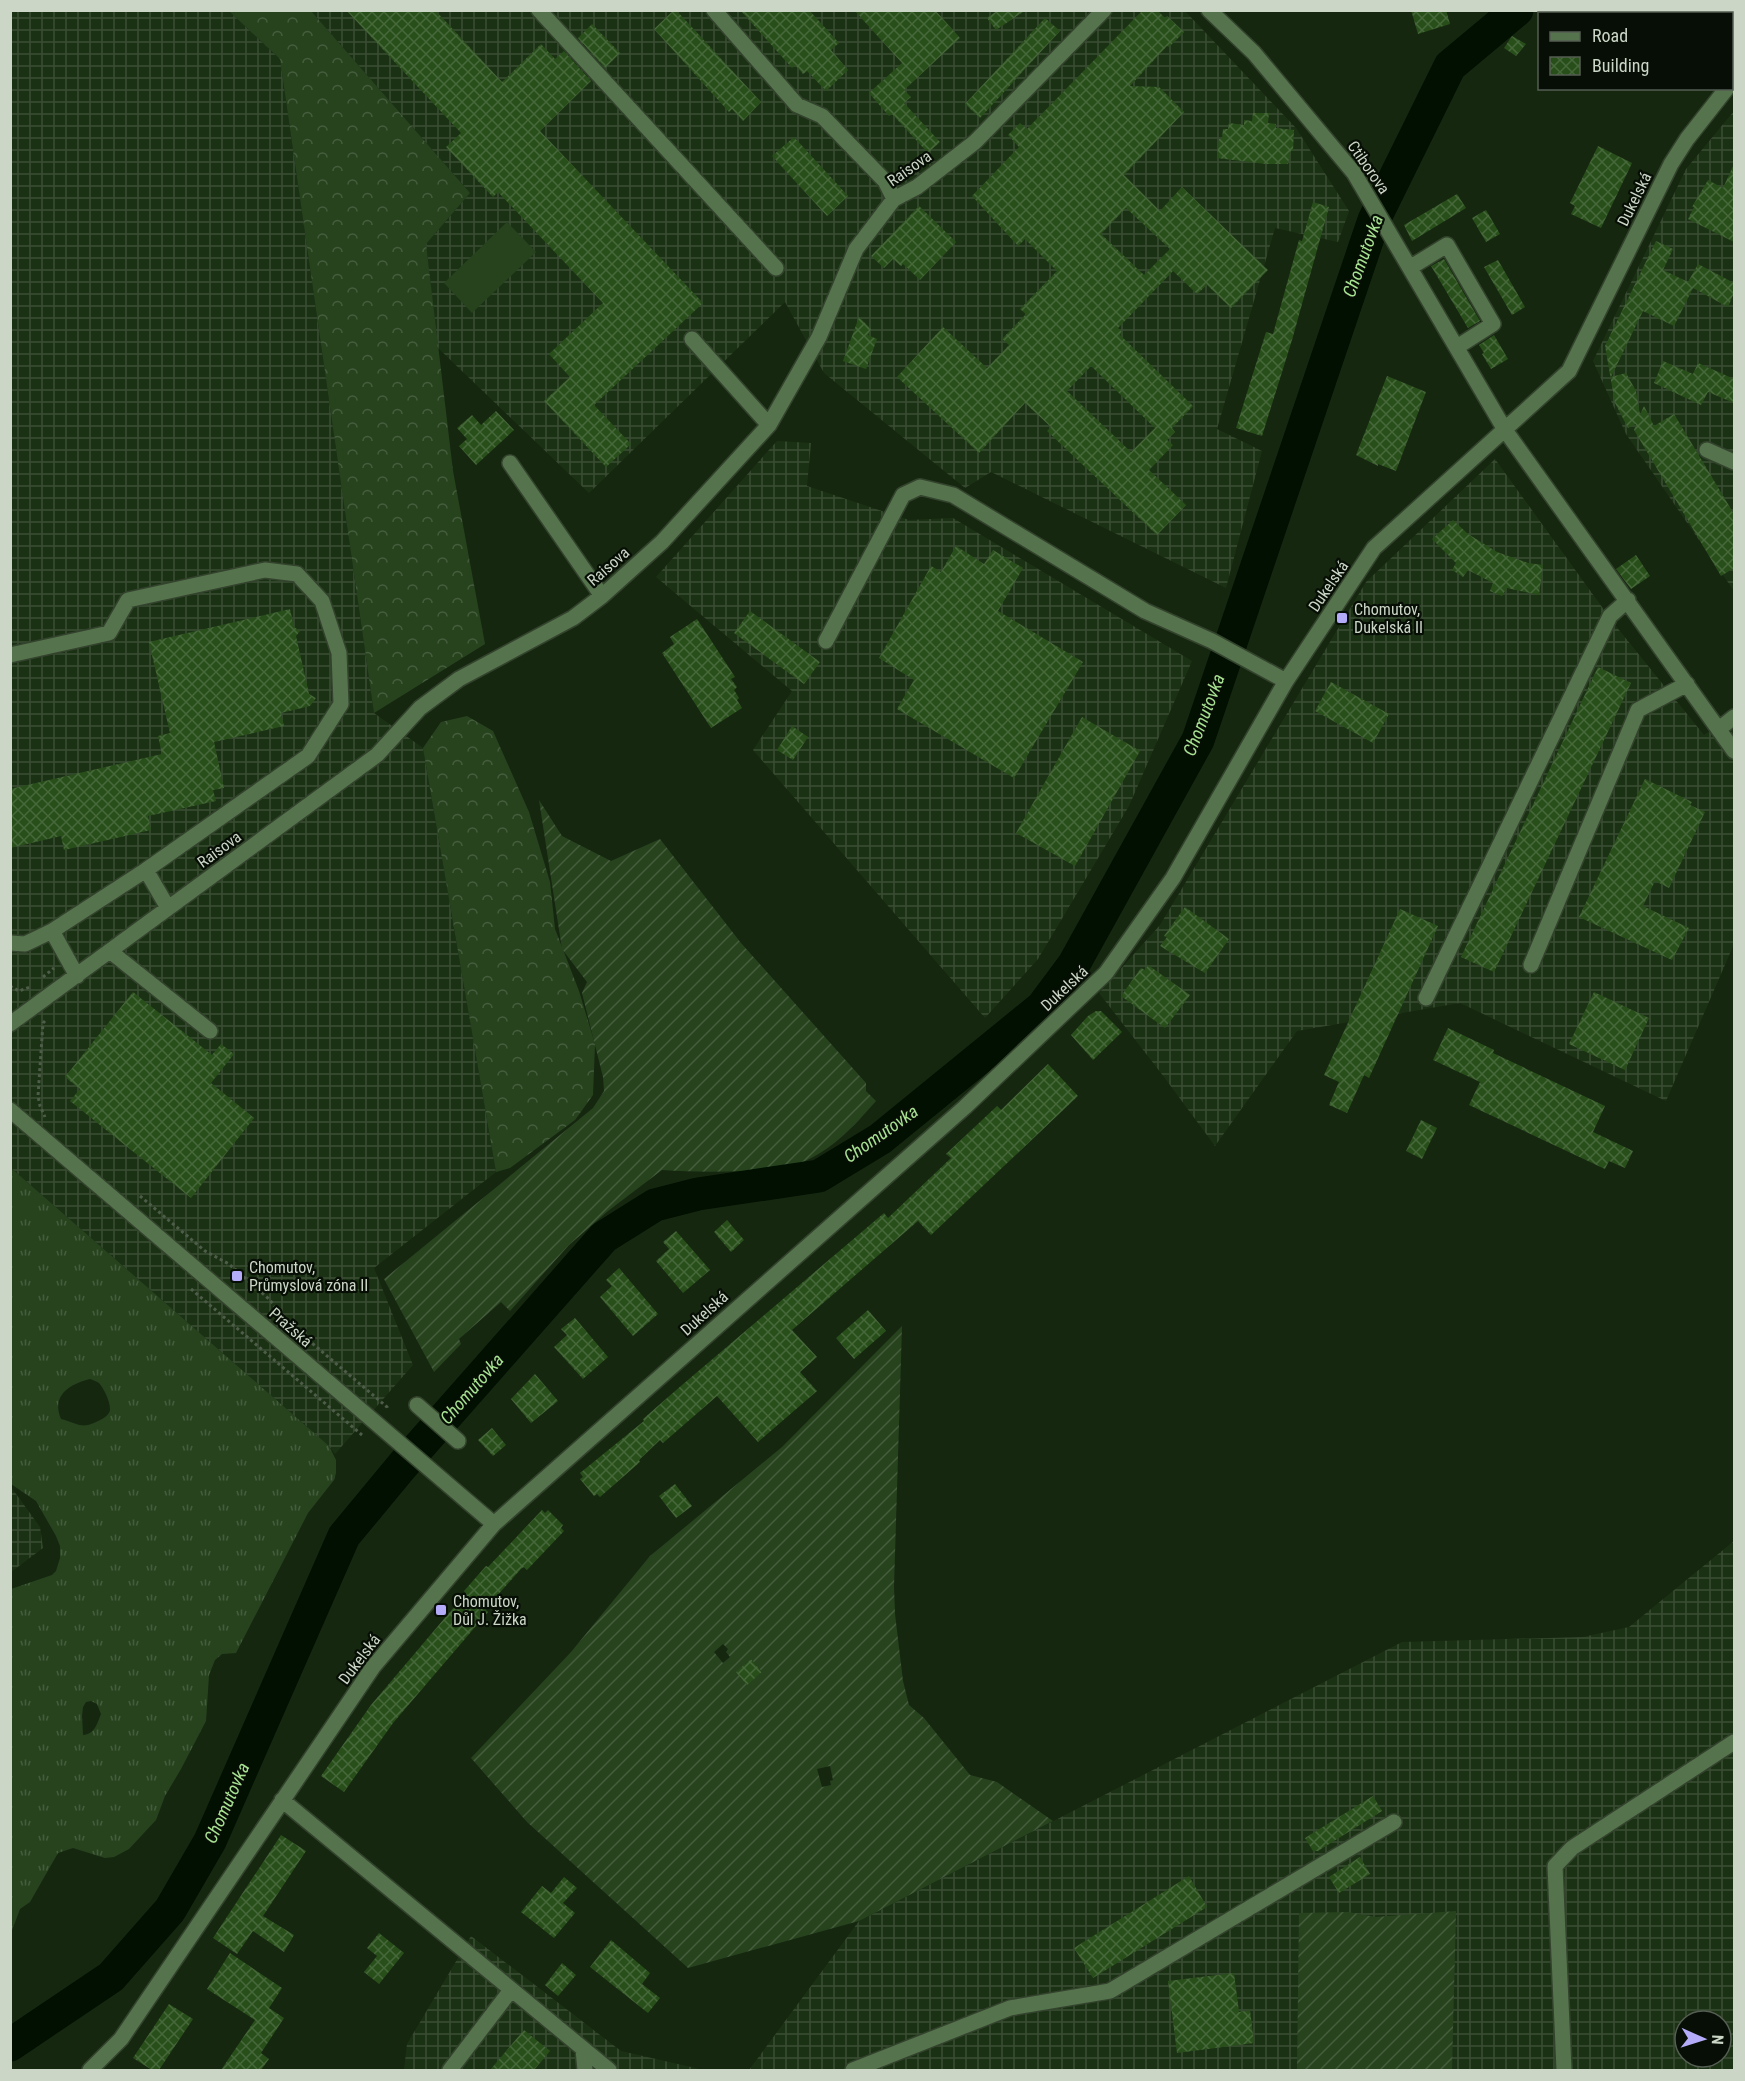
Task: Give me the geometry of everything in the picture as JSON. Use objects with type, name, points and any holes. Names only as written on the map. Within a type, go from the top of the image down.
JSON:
[{"type":"street","points":[[539,10],[776,268]]},
{"type":"street","points":[[714,10],[797,105],[822,116],[885,181],[894,199]]},
{"type":"street","name":"Raisova","points":[[10,1024],[377,755],[420,708],[459,679],[573,618],[602,596],[662,542],[769,425],[819,338],[856,249],[894,199],[917,186],[975,142],[1104,10]]},
{"type":"street","name":"Ctiborova","points":[[1209,10],[1254,53],[1354,172],[1504,430],[1734,751]]},
{"type":"street","name":"Dukelská","points":[[90,2070],[121,2039],[373,1667],[494,1524],[965,1107],[1106,973],[1173,878],[1286,681],[1374,548],[1569,371],[1671,164],[1725,90]]},
{"type":"street","points":[[1411,267],[1447,245],[1482,304],[1493,324],[1457,347]]},
{"type":"street","points":[[692,339],[769,425]]},
{"type":"street","points":[[1707,450],[1734,462]]},
{"type":"street","points":[[510,463],[602,596]]},
{"type":"street","points":[[826,641],[903,495],[920,487],[953,495],[1145,611],[1212,641],[1286,681]]},
{"type":"street","points":[[10,655],[109,633],[128,600],[265,570],[297,574],[322,601],[339,653],[341,704],[308,756],[146,870],[52,931],[25,944],[10,943]]},
{"type":"street","points":[[1426,998],[1610,616],[1628,600]]},
{"type":"street","points":[[1531,965],[1638,710],[1687,684]]},
{"type":"street","points":[[1719,729],[1734,717]]},
{"type":"street","points":[[146,870],[168,908]]},
{"type":"street","points":[[52,931],[77,976]]},
{"type":"street","points":[[111,952],[210,1031]]},
{"type":"street","name":"Pražská","points":[[10,1110],[494,1524]]},
{"type":"street","points":[[417,1405],[458,1441]]},
{"type":"street","points":[[1563,2070],[1555,1866],[1572,1848],[1734,1742]]},
{"type":"street","points":[[282,1800],[609,2070]]},
{"type":"street","points":[[853,2070],[1010,2008],[1110,1991],[1394,1822]]},
{"type":"street","points":[[450,2070],[511,1990]]},
{"type":"street","points":[[582,2049],[585,2070]]},
{"type":"path","points":[[40,979],[67,958]]},
{"type":"path","points":[[10,986],[19,991],[31,986]]},
{"type":"path","points":[[46,1118],[38,1096],[43,1023],[47,1018]]},
{"type":"path","points":[[134,1192],[205,1251],[229,1263],[270,1300],[286,1321],[387,1407],[388,1412]]},
{"type":"shaded area","points":[[11,11],[229,11],[280,59],[374,713],[423,748],[496,1172],[374,1268],[413,1365],[335,1454],[329,1446],[11,1168]]},
{"type":"shaded area","points":[[311,11],[1185,11],[1296,128],[1349,211],[1338,242],[1275,228],[1217,429],[1262,451],[1226,588],[991,472],[965,488],[824,373],[785,302],[589,493],[438,348],[426,244],[470,193]]},
{"type":"shaded area","points":[[1734,111],[1734,591],[1626,434],[1593,361],[1686,169]]},
{"type":"shaded area","points":[[777,441],[811,443],[807,486],[909,520],[953,518],[1192,661],[1129,806],[1038,959],[985,1018],[753,750],[792,691],[656,577]]},
{"type":"shaded area","points":[[1495,459],[1615,625],[1704,735],[1734,714],[1734,944],[1666,1101],[1460,1003],[1297,1031],[1215,1146],[1099,993],[1160,925],[1366,582]]},
{"type":"shaded area","points":[[11,1487],[40,1527],[43,1548],[11,1572]]},
{"type":"shaded area","points":[[1734,1541],[1734,2070],[749,2070],[859,1921],[1402,1642],[1583,1637],[1629,1627]]},
{"type":"shaded area","points":[[471,1936],[621,2051],[704,2070],[404,2070],[407,2044]]},
{"type":"green space","points":[[229,11],[311,11],[470,193],[426,244],[453,471],[485,644],[374,713],[280,59]]},
{"type":"green space","points":[[507,222],[536,252],[472,313],[444,283]]},
{"type":"green space","points":[[467,716],[493,731],[529,812],[550,882],[555,929],[579,991],[595,1044],[593,1095],[575,1120],[510,1168],[496,1172],[423,748],[441,722]]},
{"type":"green space","points":[[539,800],[562,836],[611,861],[660,839],[741,943],[866,1083],[866,1091],[876,1101],[849,1130],[829,1147],[788,1167],[703,1172],[662,1170],[608,1211],[569,1245],[510,1311],[501,1302],[459,1339],[461,1344],[434,1372],[384,1279],[593,1108],[604,1091],[603,1077],[582,993],[587,982],[562,949]]},
{"type":"green space","points":[[11,1168],[329,1446],[336,1460],[334,1480],[308,1513],[236,1653],[222,1654],[215,1660],[209,1675],[206,1721],[165,1796],[156,1820],[129,1849],[114,1857],[105,1858],[73,1848],[58,1853],[30,1902],[20,1909],[11,1933],[11,1589],[52,1575],[56,1571],[60,1558],[60,1546],[36,1501],[11,1484]],"holes":[[[90,1379],[99,1383],[103,1389],[109,1402],[109,1413],[88,1425],[78,1425],[61,1419],[58,1404],[64,1392],[75,1384]],[[91,1701],[97,1704],[101,1714],[93,1731],[83,1735],[83,1707],[86,1702]]]},
{"type":"green space","points":[[902,1326],[894,1586],[903,1681],[909,1705],[924,1718],[970,1775],[997,1782],[1053,1821],[859,1921],[688,1968],[527,1822],[471,1758],[571,1652],[650,1556],[782,1447]],"holes":[[[723,1644],[728,1649],[726,1652],[730,1657],[723,1663],[714,1652]],[[751,1659],[762,1672],[756,1677],[745,1664]],[[830,1766],[833,1780],[830,1781],[831,1785],[822,1787],[817,1769]]]},
{"type":"green space","points":[[1456,1911],[1452,2070],[1297,2070],[1299,1913],[1348,1912],[1376,1917]]},
{"type":"building","points":[[346,10],[435,10],[502,82],[541,44],[555,59],[564,51],[591,81],[540,131],[703,303],[594,405],[631,444],[606,467],[544,401],[570,377],[549,354],[603,303],[498,192],[493,197],[446,147],[461,133]]},
{"type":"building","points":[[674,10],[761,102],[743,121],[732,109],[729,112],[654,29]]},
{"type":"building","points":[[740,10],[809,10],[839,43],[831,50],[848,70],[826,91],[807,71],[803,74],[795,65],[792,68]]},
{"type":"building","points":[[854,10],[935,10],[960,38],[904,90],[911,97],[904,103],[940,142],[928,153],[892,114],[889,116],[869,93],[902,63]]},
{"type":"building","points":[[998,10],[1026,10],[996,30],[987,18]]},
{"type":"building","points":[[1143,10],[1157,10],[1184,32],[1169,47],[1167,46],[1130,86],[1159,87],[1184,112],[1124,175],[1160,211],[1182,187],[1268,270],[1231,308],[1207,285],[1197,294],[1173,271],[1118,328],[1122,332],[1120,335],[1193,406],[1172,428],[1175,432],[1167,440],[1173,445],[1149,470],[1186,505],[1157,535],[1047,431],[1051,427],[1025,403],[979,453],[897,377],[943,327],[987,368],[1009,345],[1002,339],[1026,314],[1020,309],[1057,271],[1025,239],[1018,246],[972,196],[1019,147],[1008,135],[1020,123],[1027,129]],"holes":[[[1126,208],[1170,249],[1144,275],[1101,234]],[[1091,366],[1155,428],[1131,452],[1067,391]]]},
{"type":"building","points":[[1411,10],[1446,10],[1450,24],[1418,34]]},
{"type":"building","points":[[1045,18],[1060,31],[980,118],[965,104]]},
{"type":"building","points":[[592,24],[620,53],[605,68],[578,38]]},
{"type":"building","points":[[1512,36],[1526,44],[1516,56],[1504,48]]},
{"type":"building","points":[[1253,113],[1269,113],[1268,123],[1276,124],[1276,128],[1294,130],[1293,151],[1291,150],[1288,164],[1266,164],[1217,158],[1219,139],[1222,139],[1223,129],[1228,129],[1229,123],[1244,125],[1244,120],[1252,121]]},
{"type":"building","points":[[794,137],[848,196],[827,216],[772,156]]},
{"type":"building","points":[[1598,146],[1632,163],[1601,228],[1571,214],[1575,206],[1570,203]]},
{"type":"building","points":[[1734,164],[1734,242],[1688,219],[1694,207],[1692,207],[1708,180],[1723,188]]},
{"type":"building","points":[[1457,194],[1466,208],[1412,241],[1404,225]]},
{"type":"building","points":[[1313,202],[1329,207],[1292,340],[1262,436],[1236,428],[1266,332],[1273,334],[1299,240],[1302,241]]},
{"type":"building","points":[[919,206],[956,242],[920,280],[903,264],[901,266],[893,259],[884,268],[871,256]]},
{"type":"building","points":[[1486,210],[1500,234],[1486,242],[1472,218]]},
{"type":"building","points":[[1656,241],[1673,249],[1663,270],[1688,282],[1698,264],[1734,283],[1734,293],[1728,307],[1693,288],[1674,326],[1643,311],[1611,377],[1626,373],[1636,391],[1640,415],[1644,406],[1654,426],[1674,414],[1734,514],[1734,568],[1721,576],[1634,430],[1636,424],[1628,428],[1615,403],[1605,346]]},
{"type":"building","points":[[1444,259],[1480,321],[1468,328],[1431,266]]},
{"type":"building","points":[[1498,260],[1525,307],[1512,315],[1484,267]]},
{"type":"building","points":[[859,317],[871,329],[868,335],[877,339],[866,369],[843,361]]},
{"type":"building","points":[[1494,335],[1508,359],[1491,369],[1479,345]]},
{"type":"building","points":[[1663,361],[1693,374],[1698,363],[1734,379],[1734,403],[1708,392],[1701,405],[1654,383]]},
{"type":"building","points":[[1387,376],[1426,392],[1396,471],[1378,464],[1378,466],[1356,455]]},
{"type":"building","points":[[496,411],[514,430],[476,465],[459,446],[467,439],[457,428],[472,415],[481,425]]},
{"type":"building","points":[[1453,520],[1468,534],[1497,552],[1528,563],[1543,565],[1539,595],[1507,588],[1502,596],[1490,591],[1493,583],[1468,570],[1463,577],[1452,570],[1456,563],[1432,539]]},
{"type":"building","points":[[956,546],[984,564],[993,550],[1023,568],[998,611],[1083,662],[1014,778],[897,709],[914,680],[879,658],[931,566],[941,572]]},
{"type":"building","points":[[1636,555],[1650,576],[1631,589],[1616,569]]},
{"type":"building","points":[[290,609],[294,627],[300,631],[296,636],[309,694],[316,698],[310,706],[281,713],[284,726],[214,742],[224,788],[213,790],[216,801],[148,816],[151,830],[64,850],[61,836],[10,848],[10,789],[162,754],[158,736],[170,733],[149,642]]},
{"type":"building","points":[[750,611],[820,662],[804,684],[734,633]]},
{"type":"building","points":[[697,619],[735,677],[731,679],[737,687],[734,690],[742,708],[711,728],[662,653],[674,644],[670,637]]},
{"type":"building","points":[[1598,667],[1631,683],[1494,972],[1461,957]]},
{"type":"building","points":[[1331,682],[1389,714],[1373,743],[1315,711]]},
{"type":"building","points":[[1082,717],[1140,751],[1075,866],[1016,833]]},
{"type":"building","points":[[792,726],[808,737],[793,760],[777,750]]},
{"type":"building","points":[[1645,779],[1692,802],[1690,805],[1705,812],[1669,888],[1655,881],[1643,906],[1689,928],[1672,960],[1579,917]]},
{"type":"building","points":[[1185,907],[1229,939],[1205,973],[1160,946],[1167,937],[1164,936]]},
{"type":"building","points":[[1400,909],[1438,926],[1369,1078],[1364,1075],[1347,1113],[1329,1105],[1339,1082],[1324,1075]]},
{"type":"building","points":[[1148,965],[1190,995],[1165,1028],[1121,996],[1141,968],[1145,970]]},
{"type":"building","points":[[133,992],[212,1055],[221,1044],[234,1054],[211,1083],[254,1118],[191,1198],[70,1101],[80,1089],[65,1077]]},
{"type":"building","points":[[1594,992],[1649,1018],[1625,1070],[1569,1044]]},
{"type":"building","points":[[1101,1011],[1122,1032],[1093,1060],[1071,1035],[1088,1016]]},
{"type":"building","points":[[1448,1028],[1494,1050],[1493,1053],[1605,1106],[1593,1132],[1633,1151],[1625,1168],[1609,1161],[1605,1169],[1469,1105],[1480,1082],[1433,1060]]},
{"type":"building","points":[[1048,1064],[1078,1096],[931,1235],[918,1221],[792,1330],[817,1357],[800,1372],[817,1391],[758,1442],[717,1396],[663,1443],[660,1440],[639,1460],[640,1462],[600,1497],[597,1494],[594,1496],[580,1479],[583,1477],[580,1473],[644,1421],[643,1419],[682,1385],[884,1213],[888,1218],[951,1158],[946,1154],[997,1106],[1001,1110]]},
{"type":"building","points":[[1421,1120],[1437,1128],[1422,1159],[1406,1151]]},
{"type":"building","points":[[727,1220],[744,1240],[731,1252],[714,1232]]},
{"type":"building","points":[[676,1231],[710,1270],[683,1293],[656,1261],[669,1249],[663,1242]]},
{"type":"building","points":[[619,1268],[658,1314],[633,1336],[600,1297],[612,1286],[606,1280]]},
{"type":"building","points":[[868,1310],[886,1331],[854,1359],[836,1338]]},
{"type":"building","points":[[575,1318],[608,1357],[583,1379],[554,1347],[567,1335],[561,1329]]},
{"type":"building","points":[[535,1374],[558,1401],[531,1423],[511,1399]]},
{"type":"building","points":[[492,1428],[506,1445],[493,1456],[478,1440]]},
{"type":"building","points":[[675,1484],[692,1506],[676,1518],[659,1496]]},
{"type":"building","points":[[542,1510],[545,1513],[548,1510],[563,1525],[561,1528],[564,1531],[527,1570],[524,1567],[521,1569],[485,1609],[488,1612],[393,1723],[344,1792],[321,1776],[371,1705],[466,1593],[464,1591]]},
{"type":"building","points":[[751,1659],[762,1672],[747,1685],[736,1672]]},
{"type":"building","points":[[1373,1796],[1382,1811],[1318,1851],[1313,1851],[1305,1838]]},
{"type":"building","points":[[281,1835],[306,1851],[263,1916],[294,1935],[284,1952],[253,1931],[237,1954],[213,1938]]},
{"type":"building","points":[[1360,1857],[1370,1874],[1339,1893],[1329,1877]]},
{"type":"building","points":[[1189,1876],[1207,1907],[1093,1978],[1074,1948]]},
{"type":"building","points":[[564,1877],[577,1888],[563,1903],[575,1913],[554,1938],[521,1912],[542,1886],[551,1893]]},
{"type":"building","points":[[379,1933],[404,1953],[379,1984],[364,1972],[377,1956],[367,1948]]},
{"type":"building","points":[[611,1940],[650,1973],[642,1984],[660,1998],[648,2013],[590,1967]]},
{"type":"building","points":[[230,1953],[282,1988],[269,2008],[284,2018],[261,2053],[269,2059],[261,2070],[221,2070],[255,2020],[207,1989]]},
{"type":"building","points":[[562,1963],[576,1975],[558,1996],[545,1985]]},
{"type":"building","points":[[1234,1973],[1239,2012],[1250,2010],[1254,2043],[1177,2053],[1168,1981]]},
{"type":"building","points":[[169,2004],[193,2019],[159,2070],[152,2070],[133,2058]]},
{"type":"building","points":[[524,2030],[550,2051],[534,2070],[490,2070]]},
{"type":"waterway","name":"Chomutovka","points":[[10,2045],[111,1977],[170,1910],[210,1841],[344,1536],[402,1466],[604,1237],[655,1205],[698,1194],[819,1176],[880,1139],[1042,1007],[1074,964],[1198,740],[1374,220],[1450,66],[1517,10]]},
{"type":"place","name":"Chomutov, Dukelská II","points":[[1342,618]]},
{"type":"place","name":"Chomutov, Průmyslová zóna II","points":[[237,1276]]},
{"type":"place","name":"Chomutov, Důl J. Žižka","points":[[441,1610]]}]
